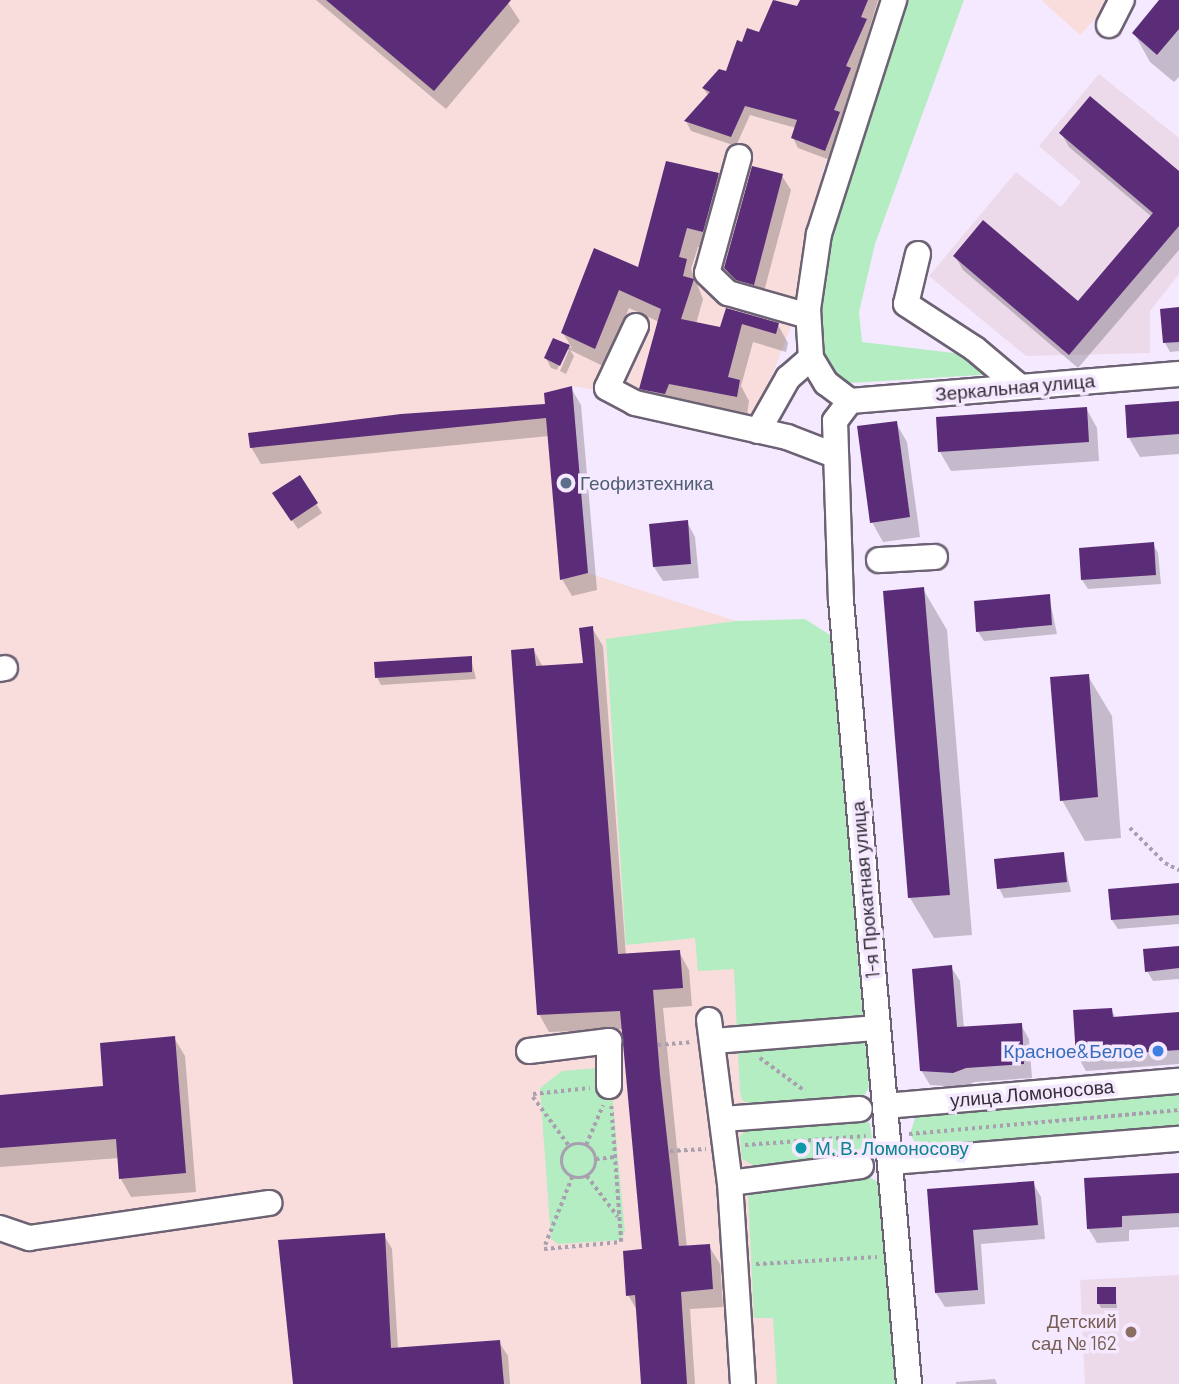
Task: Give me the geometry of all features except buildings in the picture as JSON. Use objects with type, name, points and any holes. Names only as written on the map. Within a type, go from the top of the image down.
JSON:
[{"type":"street","points":[[850,401],[826,383],[811,358],[808,316],[819,234],[894,0]]},
{"type":"street","points":[[1109,26],[1122,0]]},
{"type":"street","points":[[739,157],[707,273],[728,293],[808,316]]},
{"type":"street","points":[[918,254],[906,304],[975,349],[1018,386]]},
{"type":"street","points":[[636,326],[607,388],[635,403],[758,431],[834,455]]},
{"type":"street","points":[[758,431],[788,378],[811,358]]},
{"type":"street","name":"Зеркальная улица","points":[[850,401],[1179,374]]},
{"type":"street","name":"1-я Прокатная улица","points":[[850,401],[835,421],[834,455],[841,600],[909,1384]]},
{"type":"street","points":[[880,560],[935,557]]},
{"type":"street","points":[[743,1384],[737,1265],[724,1147],[719,1033],[877,1028]]},
{"type":"street","points":[[529,1051],[609,1041],[609,1088]]},
{"type":"street","name":"улица Ломоносова","points":[[885,1106],[1179,1082]]},
{"type":"street","points":[[723,1119],[860,1109]]},
{"type":"street","points":[[891,1161],[1179,1139]]},
{"type":"street","points":[[730,1183],[862,1167]]},
{"type":"street","points":[[0,1228],[29,1238],[268,1203]]},
{"type":"path","points":[[1130,828],[1165,863],[1179,870]]},
{"type":"path","points":[[658,1045],[719,1033],[806,1092]]},
{"type":"path","points":[[569,1147],[533,1096],[609,1088]]},
{"type":"path","points":[[586,1145],[609,1088]]},
{"type":"path","points":[[572,1177],[545,1247],[621,1242],[609,1088]]},
{"type":"path","points":[[670,1151],[1179,1110]]},
{"type":"path","points":[[569,1147],[586,1145]]},
{"type":"path","points":[[586,1145],[596,1159]]},
{"type":"path","points":[[569,1147],[562,1162],[572,1177]]},
{"type":"path","points":[[596,1159],[615,1157]]},
{"type":"path","points":[[587,1176],[596,1159]]},
{"type":"path","points":[[587,1176],[620,1219]]},
{"type":"path","points":[[572,1177],[587,1176]]},
{"type":"path","points":[[737,1265],[897,1256]]},
{"type":"shaded area","points":[[0,0],[884,0],[823,171],[792,324],[756,417],[572,386],[588,573],[736,621],[788,1384],[0,1384]]},
{"type":"shaded area","points":[[1041,0],[1113,0],[1080,35]]},
{"type":"shaded area","points":[[1099,74],[1179,138],[1179,274],[1150,311],[1150,353],[1026,356],[929,276],[1016,172],[1061,207],[1081,182],[1039,146]]},
{"type":"shaded area","name":"Детский сад № 162","points":[[1179,1275],[1179,1384],[1085,1384],[1080,1280]]},
{"type":"green space","points":[[909,0],[964,0],[875,244],[859,312],[862,342],[970,355],[1012,373],[849,383],[837,378],[821,359],[819,306],[830,238]]},
{"type":"green space","points":[[805,619],[830,635],[869,1087],[863,1098],[755,1107],[742,1100],[740,1092],[734,969],[698,971],[695,938],[626,945],[606,639],[736,621]]},
{"type":"green space","points":[[599,1068],[611,1084],[625,1232],[620,1240],[558,1244],[551,1239],[540,1088],[562,1071]]},
{"type":"green space","points":[[1179,1090],[1179,1133],[920,1151],[910,1134],[917,1112]]},
{"type":"green space","points":[[864,1119],[870,1124],[873,1144],[864,1158],[756,1167],[742,1159],[740,1136],[749,1127]]},
{"type":"green space","points":[[864,1174],[878,1182],[899,1384],[777,1384],[773,1318],[754,1318],[748,1194],[751,1188]]},
{"type":"place","name":"Геофизтехника","points":[[566,483]]},
{"type":"place","name":"Красное&Белое","points":[[1158,1051]]},
{"type":"place","name":"М. В. Ломоносову","points":[[801,1148]]},
{"type":"place","name":"Детский сад № 162","points":[[1131,1332]]}]
